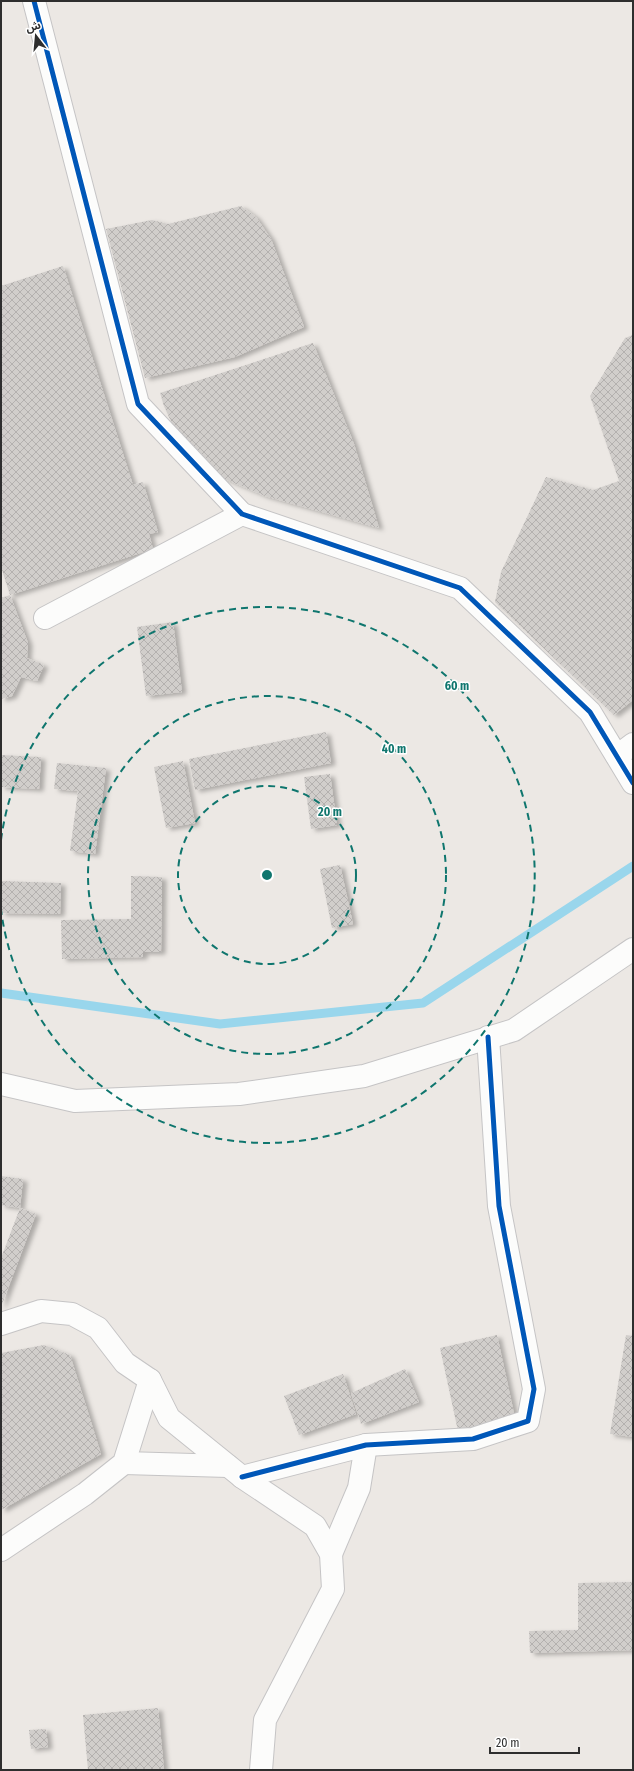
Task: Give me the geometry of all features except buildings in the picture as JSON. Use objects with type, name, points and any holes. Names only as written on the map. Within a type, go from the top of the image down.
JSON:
[{"type":"street","points":[[34,1],[138,404],[242,514],[460,588],[590,712],[625,750],[633,783]]},
{"type":"street","points":[[45,618],[242,514]]},
{"type":"street","points":[[1,1084],[75,1101],[239,1094],[364,1076],[514,1030],[633,949]]},
{"type":"street","points":[[124,1463],[235,1472],[366,1446],[473,1439],[528,1421],[534,1389],[499,1206],[488,1038]]},
{"type":"street","points":[[1,1324],[40,1312],[72,1314],[98,1328],[125,1363],[150,1380],[169,1418],[235,1472],[315,1526],[331,1554]]},
{"type":"street","points":[[1,1550],[85,1494],[124,1463],[150,1380]]},
{"type":"street","points":[[261,1770],[265,1720],[333,1588],[331,1554],[359,1488],[366,1446]]},
{"type":"waterway","points":[[1,993],[220,1024],[423,1003],[633,866]]},
{"type":"cycle path","points":[[34,1],[138,404],[242,514],[460,588],[590,712],[633,783]]},
{"type":"cycle path","points":[[242,1477],[366,1445],[473,1439],[528,1421],[534,1389],[499,1206],[488,1037]]}]
